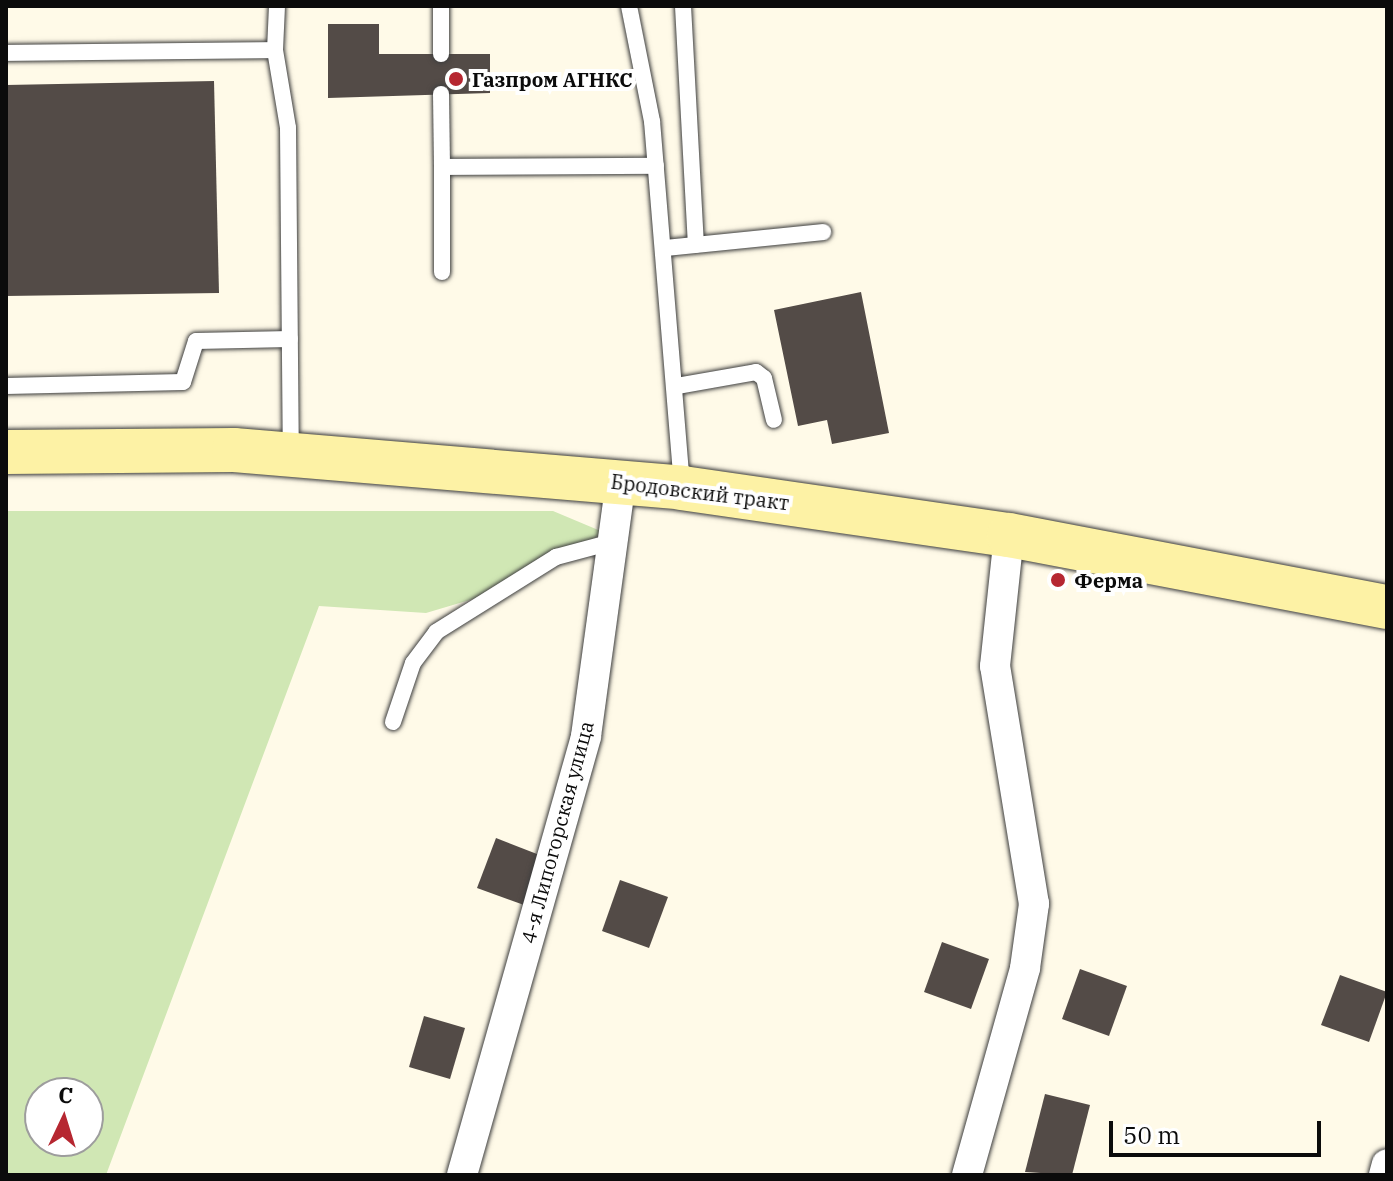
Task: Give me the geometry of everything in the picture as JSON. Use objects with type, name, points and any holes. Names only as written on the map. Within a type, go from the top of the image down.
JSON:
[{"type":"street","name":"Бродовский тракт","points":[[6,452],[291,455],[682,488],[1009,535],[1387,607]]},
{"type":"street","name":"4-я Липогорская улица","points":[[462,1175],[586,736],[621,482]]},
{"type":"street","points":[[967,1175],[1025,968],[1034,904],[995,666],[1009,535]]},
{"type":"street","points":[[1384,1175],[1387,1164]]},
{"type":"lane","points":[[277,6],[275,50],[288,128],[291,455]]},
{"type":"lane","points":[[441,6],[441,54]]},
{"type":"lane","points":[[629,6],[656,166],[666,248],[682,488]]},
{"type":"lane","points":[[683,6],[696,245]]},
{"type":"lane","points":[[6,53],[275,50]]},
{"type":"lane","points":[[441,94],[442,272]]},
{"type":"lane","points":[[442,167],[656,166]]},
{"type":"lane","points":[[666,248],[823,232]]},
{"type":"lane","points":[[6,386],[183,382],[196,341],[290,339]]},
{"type":"lane","points":[[677,386],[756,372],[764,378],[774,420]]},
{"type":"lane","points":[[393,722],[413,663],[436,632],[556,557],[612,542]]},
{"type":"green space","points":[[6,511],[553,511],[603,532],[533,581],[426,613],[319,606],[106,1175],[6,1175]]},
{"type":"building","points":[[328,24],[379,24],[379,54],[490,54],[490,93],[328,98]]},
{"type":"building","points":[[214,81],[219,293],[6,296],[6,85]]},
{"type":"building","points":[[861,292],[889,433],[832,444],[827,420],[798,426],[774,310]]},
{"type":"building","points":[[496,838],[542,856],[524,905],[477,888]]},
{"type":"building","points":[[620,880],[668,897],[649,948],[602,931]]},
{"type":"building","points":[[942,942],[989,959],[971,1009],[924,992]]},
{"type":"building","points":[[1080,969],[1127,986],[1109,1036],[1062,1019]]},
{"type":"building","points":[[1340,975],[1387,992],[1369,1042],[1321,1025]]},
{"type":"building","points":[[424,1016],[465,1028],[450,1079],[409,1067]]},
{"type":"building","points":[[1045,1094],[1090,1105],[1072,1175],[1025,1172]]},
{"type":"place","name":"Газпром АГНКС","points":[[456,79]]},
{"type":"place","name":"Ферма","points":[[1058,580]]}]
